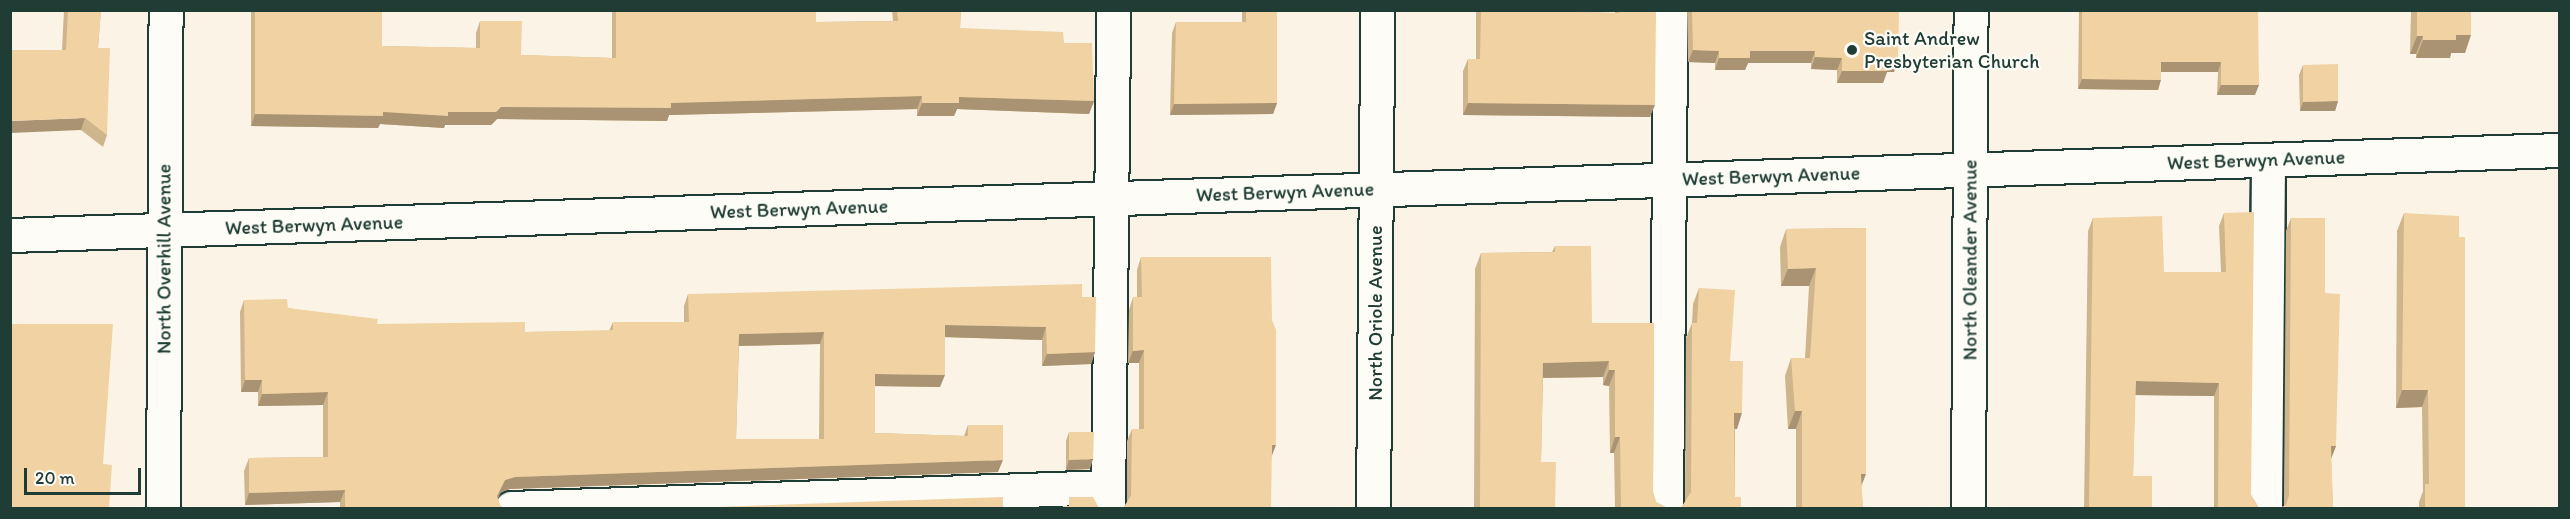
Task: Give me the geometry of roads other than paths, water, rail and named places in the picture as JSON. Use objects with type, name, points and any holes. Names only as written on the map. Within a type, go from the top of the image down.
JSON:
[{"type":"street","name":"North Overhill Avenue","points":[[163,508],[166,10]]},
{"type":"street","points":[[511,508],[1108,498],[1113,10]]},
{"type":"street","name":"North Oriole Avenue","points":[[1373,508],[1377,10]]},
{"type":"street","points":[[1666,508],[1670,10]]},
{"type":"street","name":"North Oleander Avenue","points":[[1968,508],[1971,10]]},
{"type":"street","name":"West Berwyn Avenue","points":[[10,235],[2559,150]]},
{"type":"street","points":[[2265,508],[2268,160]]},
{"type":"place","name":"Saint Andrew Presbyterian Church","points":[[1852,50]]}]
